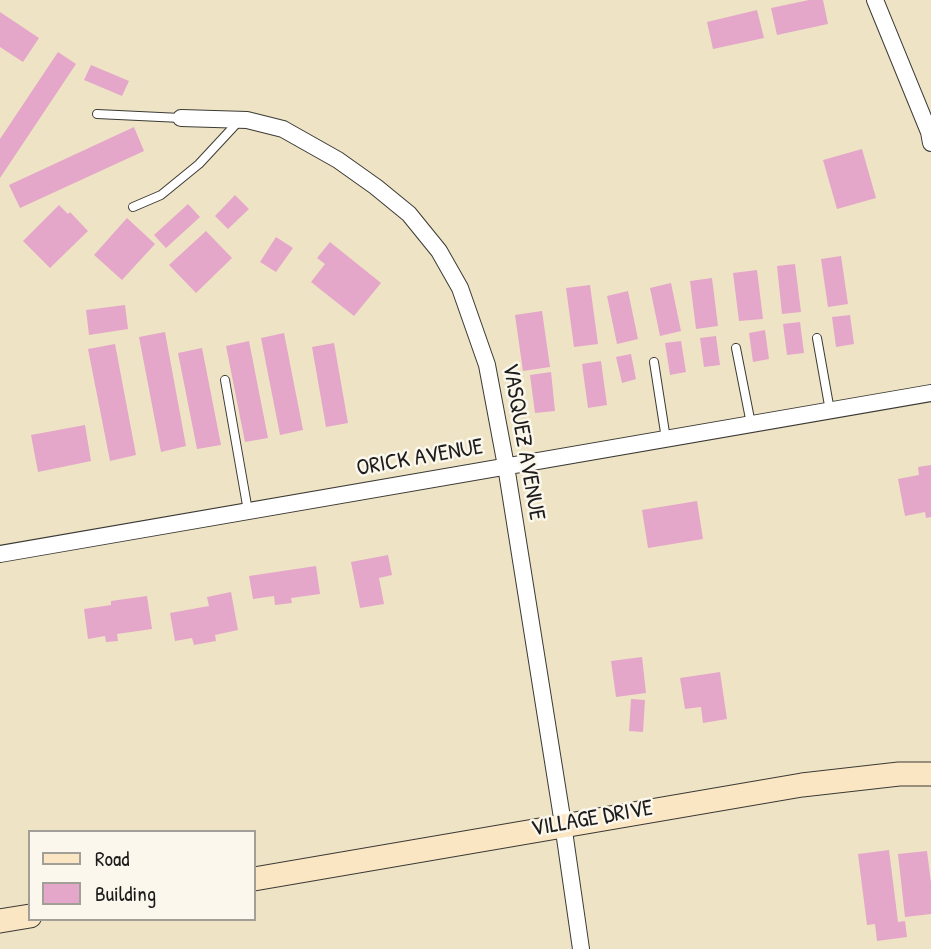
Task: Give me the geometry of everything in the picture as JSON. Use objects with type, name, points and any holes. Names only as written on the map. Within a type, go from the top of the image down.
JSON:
[{"type":"main road","name":"VILLAGE DRIVE","points":[[256,878],[803,785],[899,774],[931,774]]},
{"type":"main road","points":[[0,920],[28,916]]},
{"type":"street","points":[[875,0],[931,142]]},
{"type":"street","name":"VASQUEZ AVENUE","points":[[181,118],[240,120],[283,129],[338,160],[409,214],[439,251],[460,288],[487,365],[506,466],[564,824],[581,949]]},
{"type":"street","name":"ORICK AVENUE","points":[[0,554],[931,393]]},
{"type":"lane","points":[[97,114],[181,118]]},
{"type":"lane","points":[[133,207],[161,195],[199,164],[240,120]]},
{"type":"lane","points":[[817,338],[830,411]]},
{"type":"lane","points":[[736,348],[751,424]]},
{"type":"lane","points":[[654,362],[666,439]]},
{"type":"lane","points":[[225,380],[248,511]]},
{"type":"building","points":[[809,0],[823,0],[828,24],[777,35],[771,8]]},
{"type":"building","points":[[757,10],[764,38],[713,49],[707,22]]},
{"type":"building","points":[[0,12],[39,38],[23,62],[0,47]]},
{"type":"building","points":[[58,52],[76,64],[0,178],[0,139]]},
{"type":"building","points":[[91,65],[129,81],[122,96],[84,80]]},
{"type":"building","points":[[134,127],[144,151],[20,208],[9,185]]},
{"type":"building","points":[[862,149],[876,198],[837,209],[823,160]]},
{"type":"building","points":[[235,195],[249,209],[228,229],[215,216]]},
{"type":"building","points":[[188,204],[200,217],[166,248],[154,235]]},
{"type":"building","points":[[59,205],[68,214],[70,212],[88,231],[50,268],[23,241]]},
{"type":"building","points":[[127,218],[155,244],[122,280],[94,255]]},
{"type":"building","points":[[206,231],[232,258],[196,293],[169,265]]},
{"type":"building","points":[[276,237],[293,248],[276,272],[260,262]]},
{"type":"building","points":[[330,242],[381,283],[354,316],[311,282],[325,264],[317,258]]},
{"type":"building","points":[[841,256],[848,304],[828,307],[821,259]]},
{"type":"building","points":[[795,264],[801,312],[782,314],[777,266]]},
{"type":"building","points":[[757,270],[763,319],[739,321],[733,273]]},
{"type":"building","points":[[712,278],[718,326],[696,329],[690,281]]},
{"type":"building","points":[[671,283],[681,331],[660,336],[650,288]]},
{"type":"building","points":[[590,285],[598,344],[574,347],[566,288]]},
{"type":"building","points":[[628,291],[638,339],[617,344],[607,296]]},
{"type":"building","points":[[125,305],[128,329],[89,335],[86,310]]},
{"type":"building","points":[[542,311],[550,367],[523,371],[515,315]]},
{"type":"building","points":[[850,315],[854,344],[836,347],[832,317]]},
{"type":"building","points":[[800,322],[804,353],[787,355],[783,324]]},
{"type":"building","points":[[765,330],[769,359],[753,362],[749,333]]},
{"type":"building","points":[[165,332],[186,446],[161,452],[139,337]]},
{"type":"building","points":[[284,333],[303,430],[280,435],[261,338]]},
{"type":"building","points":[[716,336],[720,365],[704,367],[700,338]]},
{"type":"building","points":[[249,341],[268,438],[245,442],[226,346]]},
{"type":"building","points":[[681,341],[686,372],[670,375],[665,343]]},
{"type":"building","points":[[334,343],[348,423],[326,427],[312,347]]},
{"type":"building","points":[[115,344],[136,455],[110,461],[88,349]]},
{"type":"building","points":[[202,348],[221,445],[197,449],[178,353]]},
{"type":"building","points":[[631,354],[636,379],[622,383],[616,357]]},
{"type":"building","points":[[601,361],[607,405],[588,408],[582,364]]},
{"type":"building","points":[[551,372],[555,411],[535,413],[530,375]]},
{"type":"building","points":[[85,425],[91,461],[38,472],[31,435]]},
{"type":"building","points":[[931,465],[931,517],[926,518],[925,512],[905,516],[898,479],[919,475],[918,467]]},
{"type":"building","points":[[697,501],[703,539],[648,548],[642,510]]},
{"type":"building","points":[[388,555],[392,575],[379,578],[384,604],[360,608],[351,562]]},
{"type":"building","points":[[316,566],[320,594],[291,598],[292,603],[275,605],[274,596],[253,599],[249,576]]},
{"type":"building","points":[[231,592],[238,630],[215,635],[216,641],[194,645],[192,638],[175,641],[170,613],[209,606],[207,597]]},
{"type":"building","points":[[147,596],[152,629],[117,634],[118,641],[106,642],[105,636],[88,639],[84,609],[111,605],[111,601]]},
{"type":"building","points":[[642,657],[646,693],[616,697],[611,661]]},
{"type":"building","points":[[720,672],[727,719],[703,723],[701,707],[685,709],[680,678]]},
{"type":"building","points":[[631,699],[645,700],[643,732],[629,731]]},
{"type":"building","points":[[889,850],[898,922],[905,921],[907,937],[877,941],[875,924],[867,925],[858,854]]},
{"type":"building","points":[[927,851],[931,914],[905,917],[898,854]]}]
